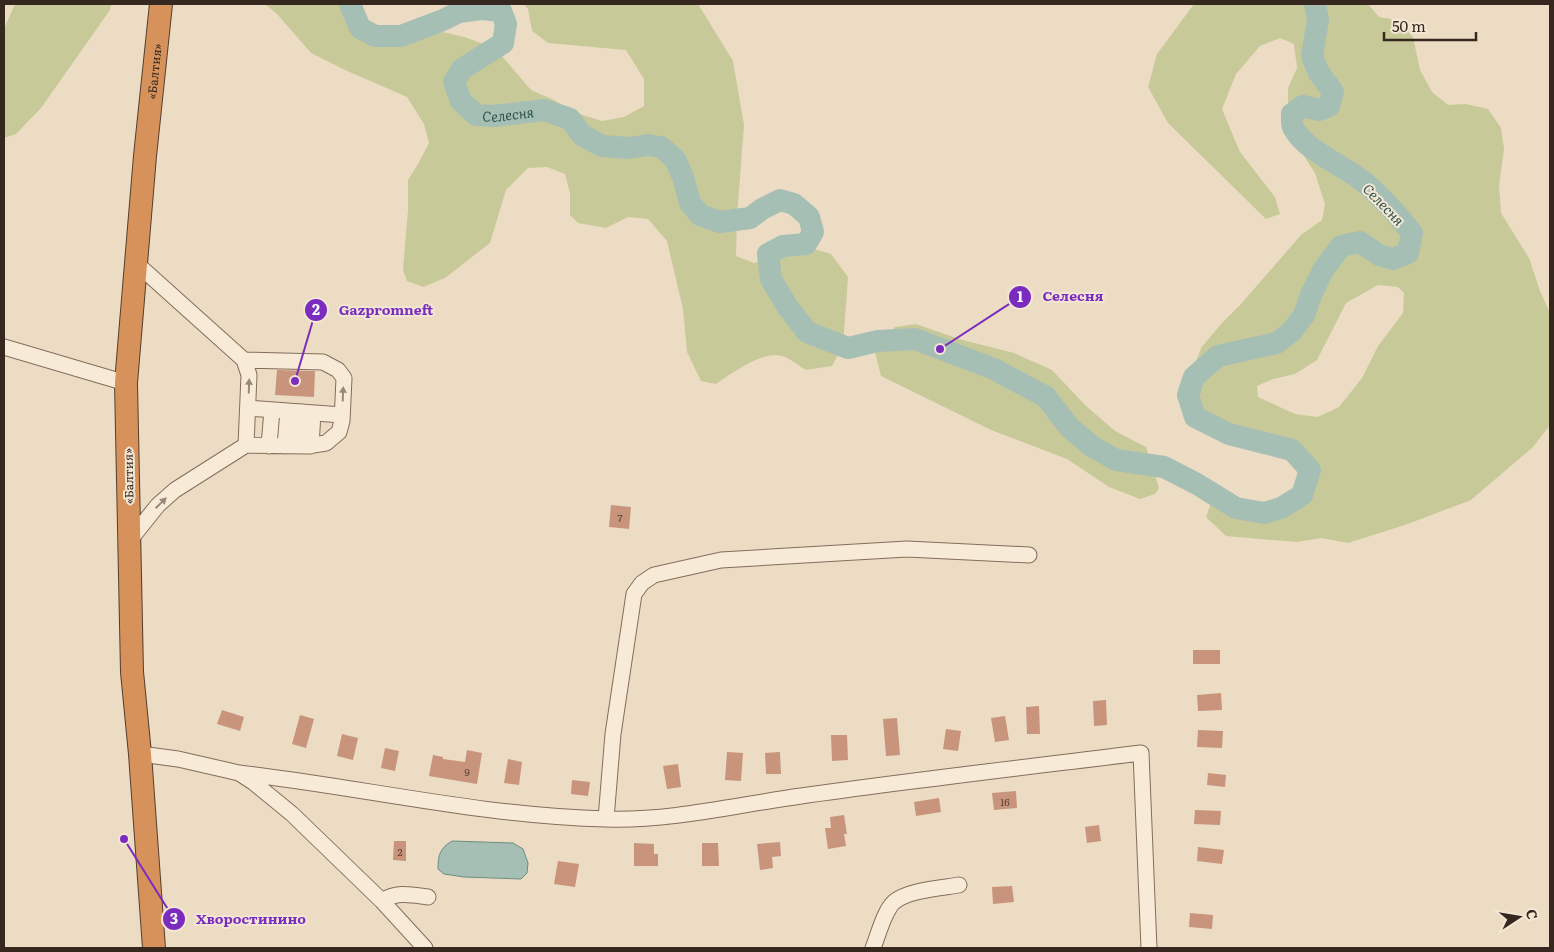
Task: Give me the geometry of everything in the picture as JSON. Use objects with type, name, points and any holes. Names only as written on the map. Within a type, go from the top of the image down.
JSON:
[{"type":"highway","name":"«Балтия»","points":[[154,948],[132,672],[126,383],[145,156],[161,4]]},
{"type":"street","points":[[136,263],[244,360],[249,375],[246,445]]},
{"type":"street","points":[[4,347],[126,383]]},
{"type":"street","points":[[130,540],[148,516],[175,490],[246,445],[298,446],[326,444],[338,432],[342,421],[344,378],[338,370],[323,362],[244,360]]},
{"type":"street","points":[[248,408],[342,415]]},
{"type":"street","points":[[269,446],[272,410]]},
{"type":"street","points":[[298,446],[301,412]]},
{"type":"street","points":[[298,446],[301,412]]},
{"type":"street","points":[[606,819],[613,734],[634,594],[642,583],[654,576],[721,560],[907,549],[1029,555]]},
{"type":"street","points":[[140,754],[178,759],[239,773],[444,805],[606,819],[651,818],[692,814],[800,796],[1141,753],[1148,948]]},
{"type":"street","points":[[239,773],[292,814],[382,901],[425,948]]},
{"type":"street","points":[[873,948],[886,915],[894,902],[911,894],[959,885]]},
{"type":"street","points":[[382,901],[390,896],[406,894],[428,897]]},
{"type":"green space","points":[[15,4],[111,4],[110,10],[41,108],[16,134],[4,138],[4,29]]},
{"type":"green space","points":[[265,4],[344,4],[356,34],[368,43],[389,47],[443,32],[464,37],[495,48],[531,90],[554,100],[573,112],[602,121],[624,117],[644,106],[644,79],[626,50],[548,43],[532,31],[528,9],[524,4],[698,4],[733,61],[744,125],[736,256],[754,263],[804,246],[831,254],[848,277],[843,345],[832,366],[806,370],[785,357],[777,355],[768,356],[749,363],[716,384],[701,381],[687,352],[683,309],[667,241],[648,219],[628,217],[606,228],[578,223],[570,215],[570,193],[565,174],[547,167],[528,168],[506,190],[490,243],[445,278],[423,287],[407,281],[403,270],[408,210],[408,180],[429,143],[424,124],[407,97],[311,53],[277,14]]},
{"type":"green space","points":[[1194,4],[1368,4],[1379,17],[1397,20],[1413,37],[1420,70],[1432,92],[1448,105],[1466,104],[1488,109],[1501,128],[1504,149],[1499,186],[1501,213],[1529,258],[1550,313],[1550,425],[1533,447],[1471,500],[1405,525],[1348,543],[1321,538],[1297,542],[1226,536],[1206,517],[1212,500],[1236,508],[1264,513],[1281,508],[1302,495],[1310,470],[1292,450],[1229,434],[1195,417],[1188,395],[1194,367],[1201,348],[1301,235],[1322,220],[1325,204],[1315,173],[1297,145],[1288,112],[1288,88],[1297,68],[1294,44],[1280,38],[1260,46],[1236,74],[1222,109],[1240,152],[1275,197],[1280,214],[1266,219],[1168,123],[1148,87],[1157,54]],"holes":[[[1378,285],[1398,287],[1404,293],[1403,313],[1378,346],[1362,378],[1339,407],[1318,417],[1295,414],[1258,397],[1257,386],[1273,379],[1295,374],[1317,360],[1346,303]]]},
{"type":"green space","points":[[916,324],[959,339],[1014,353],[1052,370],[1085,405],[1115,431],[1146,447],[1159,488],[1155,494],[1140,499],[1109,487],[1067,459],[991,430],[881,376],[875,352],[895,327]]},
{"type":"shaded area","points":[[452,841],[513,843],[523,849],[528,863],[527,873],[521,879],[464,877],[444,874],[438,869],[438,860],[442,849]]},
{"type":"building","points":[[277,370],[315,371],[314,397],[275,395]]},
{"type":"building","points":[[611,505],[631,507],[629,529],[609,527]]},
{"type":"building","points":[[1193,650],[1220,650],[1220,664],[1193,664]]},
{"type":"building","points":[[1221,693],[1222,710],[1198,711],[1197,695]]},
{"type":"building","points":[[1106,700],[1107,725],[1094,726],[1093,701]]},
{"type":"building","points":[[1039,706],[1040,734],[1027,734],[1026,707]]},
{"type":"building","points":[[222,710],[244,717],[240,731],[217,724]]},
{"type":"building","points":[[300,715],[314,719],[306,748],[292,744]]},
{"type":"building","points":[[1005,716],[1009,740],[995,742],[991,718]]},
{"type":"building","points":[[897,718],[900,755],[886,756],[883,719]]},
{"type":"building","points":[[946,729],[961,731],[958,751],[943,749]]},
{"type":"building","points":[[1198,730],[1223,731],[1222,748],[1197,747]]},
{"type":"building","points":[[342,734],[358,738],[353,760],[337,756]]},
{"type":"building","points":[[831,735],[847,735],[848,760],[832,761]]},
{"type":"building","points":[[385,748],[399,751],[395,771],[381,768]]},
{"type":"building","points":[[467,750],[482,753],[477,784],[429,776],[433,755],[443,757],[443,759],[465,762]]},
{"type":"building","points":[[727,752],[743,753],[741,781],[725,780]]},
{"type":"building","points":[[780,752],[781,774],[766,774],[765,753]]},
{"type":"building","points":[[508,759],[522,762],[519,785],[504,783]]},
{"type":"building","points":[[678,764],[681,787],[667,789],[663,766]]},
{"type":"building","points":[[1208,773],[1226,775],[1225,787],[1207,785]]},
{"type":"building","points":[[572,780],[590,782],[588,796],[571,794]]},
{"type":"building","points":[[1016,791],[1017,808],[994,810],[992,793]]},
{"type":"building","points":[[939,798],[941,812],[916,816],[914,802]]},
{"type":"building","points":[[1195,810],[1221,811],[1220,825],[1194,824]]},
{"type":"building","points":[[844,815],[847,834],[844,834],[846,846],[828,849],[825,828],[831,828],[830,817]]},
{"type":"building","points":[[1099,825],[1101,841],[1087,843],[1085,827]]},
{"type":"building","points":[[394,841],[406,841],[406,861],[393,860]]},
{"type":"building","points":[[780,842],[781,856],[772,857],[773,868],[760,870],[757,844]]},
{"type":"building","points":[[634,843],[654,844],[654,854],[658,854],[658,866],[634,866]]},
{"type":"building","points":[[702,843],[718,843],[719,866],[702,866]]},
{"type":"building","points":[[1198,847],[1224,850],[1222,864],[1197,861]]},
{"type":"building","points":[[558,861],[579,864],[575,887],[554,884]]},
{"type":"building","points":[[1012,886],[1014,902],[993,904],[992,887]]},
{"type":"building","points":[[1190,913],[1213,915],[1212,929],[1189,927]]},
{"type":"waterway","name":"Селесня","points":[[350,4],[360,28],[375,36],[401,36],[459,12],[481,9],[501,11],[506,24],[503,43],[462,69],[454,82],[461,101],[476,115],[494,116],[544,110],[570,119],[582,135],[602,146],[629,148],[648,145],[661,147],[675,159],[683,177],[690,203],[700,215],[720,222],[750,218],[762,209],[780,200],[794,204],[809,217],[813,232],[806,244],[783,246],[768,254],[771,279],[787,306],[807,332],[848,348],[878,341],[915,339],[994,369],[1046,397],[1069,427],[1093,447],[1116,460],[1164,467],[1197,484],[1236,508],[1264,513],[1281,508],[1302,495],[1310,470],[1292,450],[1229,434],[1195,417],[1188,395],[1194,377],[1218,356],[1277,343],[1292,331],[1304,315],[1323,270],[1341,246],[1360,242],[1379,255],[1393,259],[1408,253],[1412,233],[1390,206],[1371,188],[1308,145],[1293,127],[1292,114],[1303,106],[1319,110],[1329,106],[1333,92],[1319,73],[1312,56],[1318,20],[1315,4]]},
{"type":"place","name":"Селесня","points":[[940,349]]},
{"type":"place","name":"Gazpromneft","points":[[295,381]]},
{"type":"place","name":"Хворостинино","points":[[124,839]]}]
